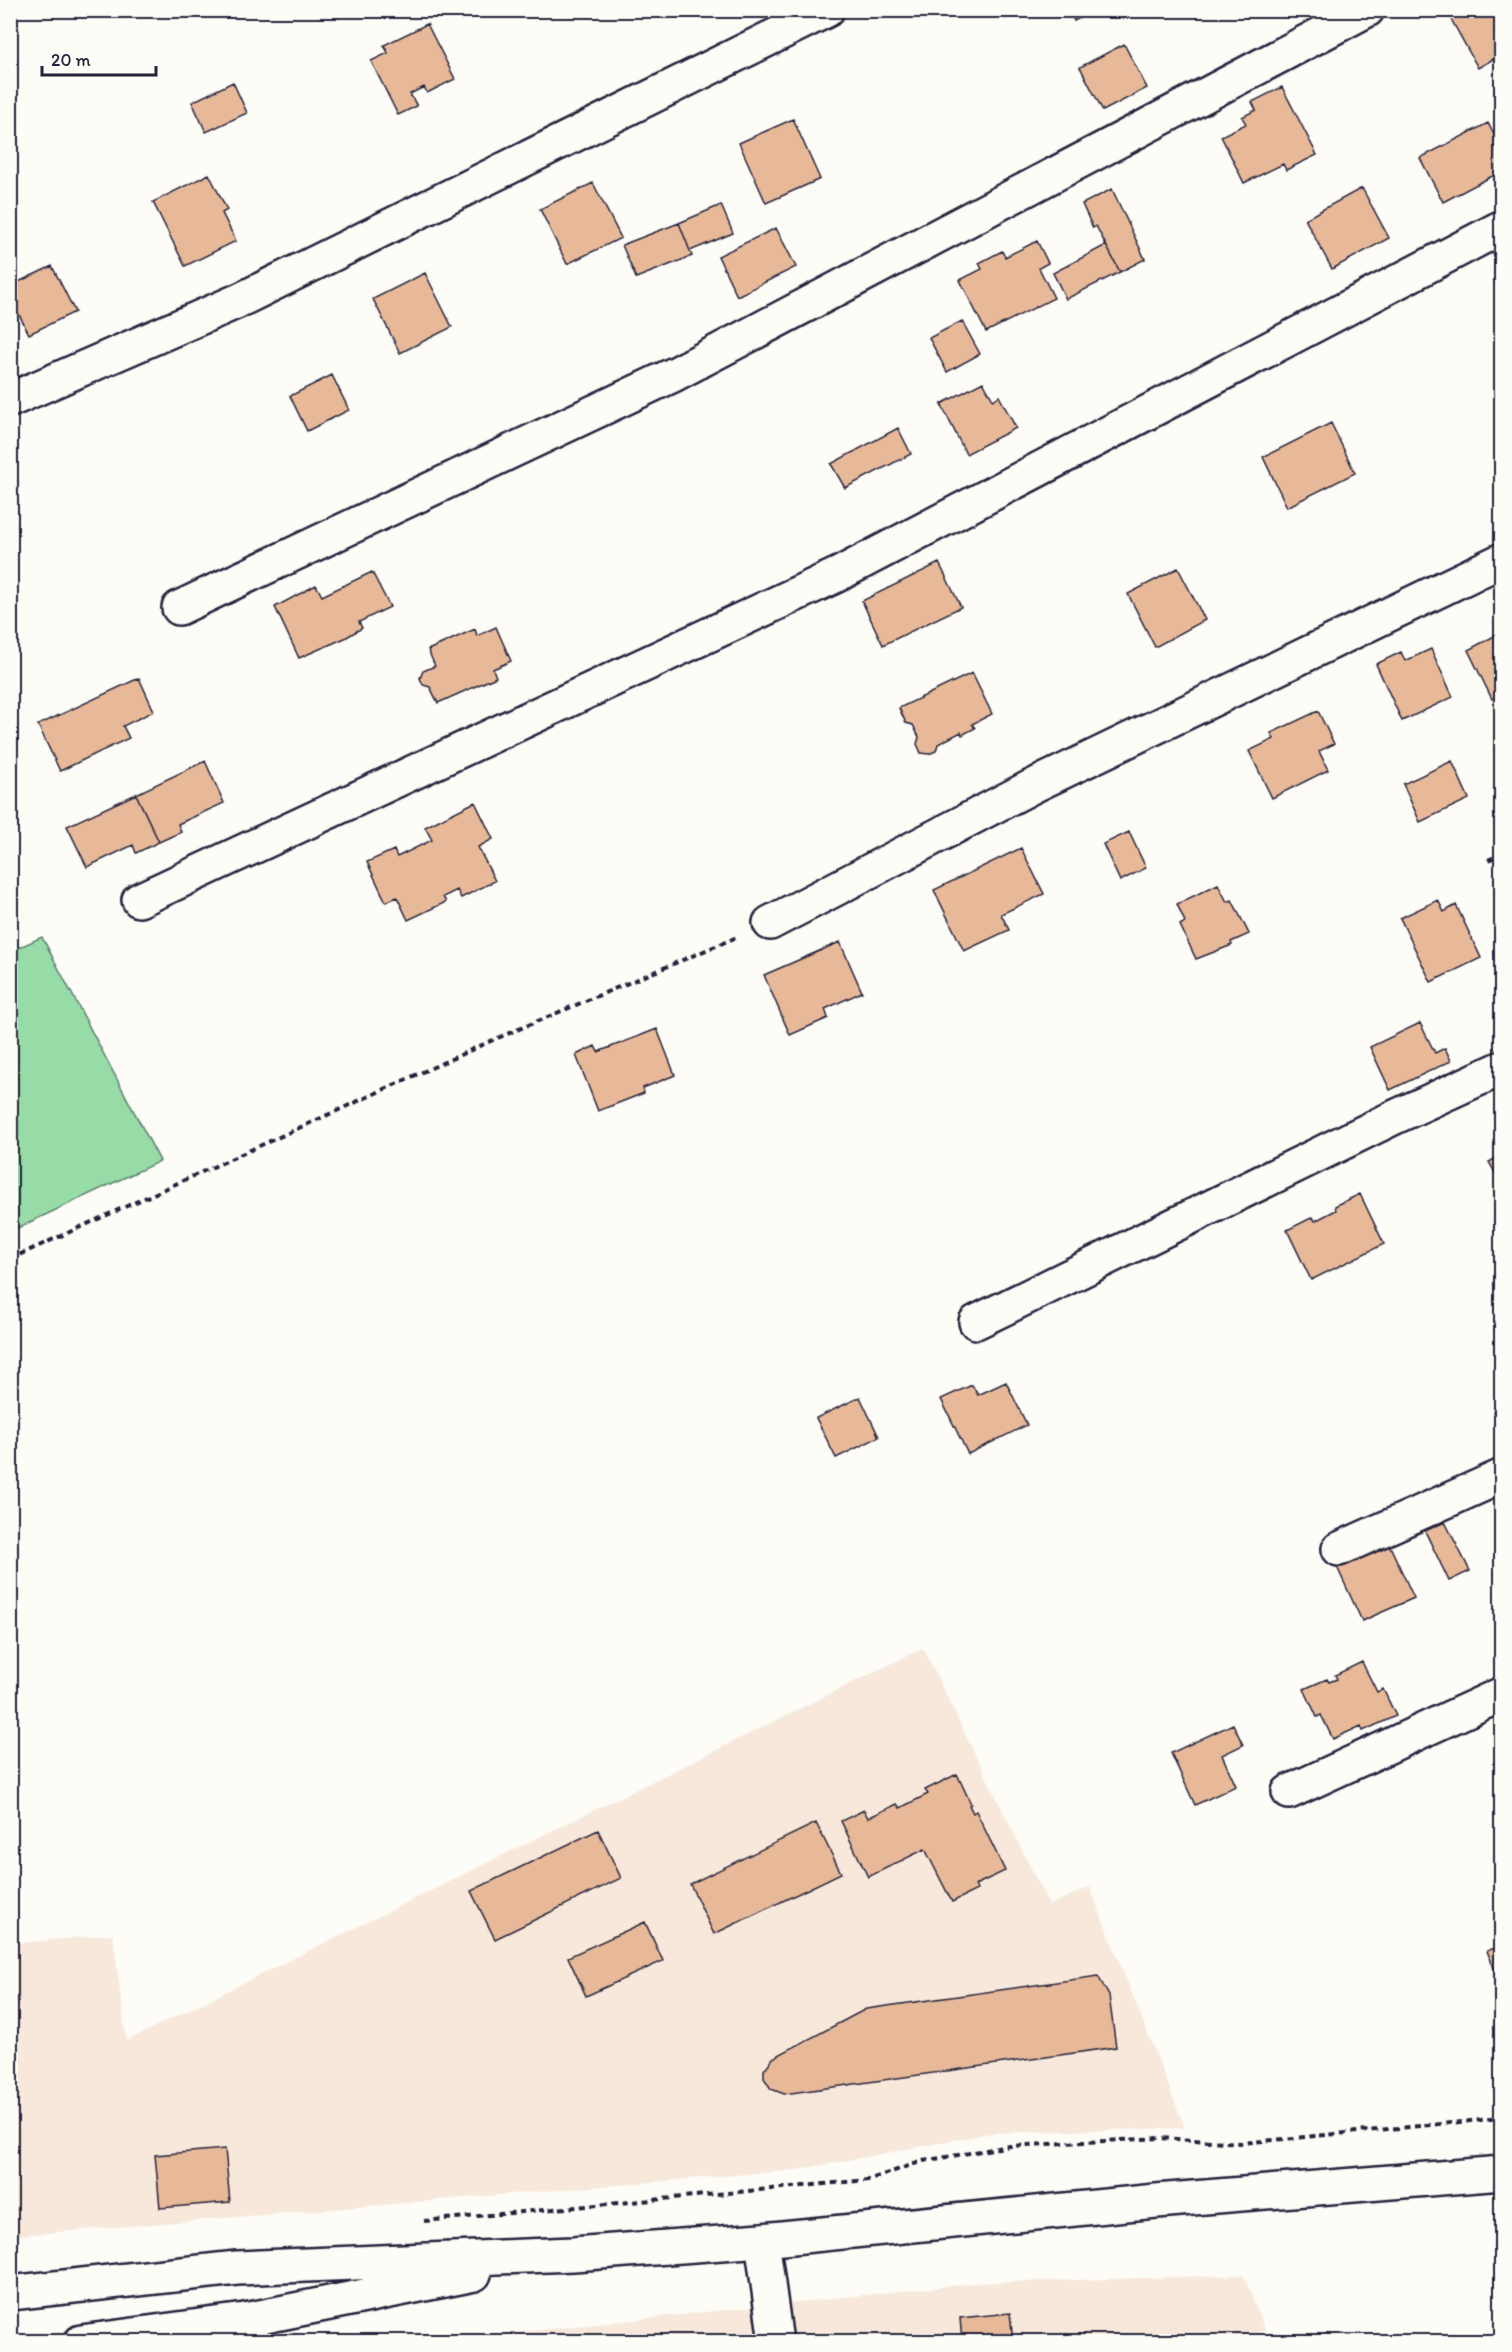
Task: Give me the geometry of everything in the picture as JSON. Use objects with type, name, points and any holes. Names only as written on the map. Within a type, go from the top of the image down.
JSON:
[{"type":"street","points":[[10,400],[238,301],[827,10]]},
{"type":"street","points":[[180,608],[675,374],[1367,10]]},
{"type":"street","points":[[139,900],[837,575],[1502,227]]},
{"type":"street","points":[[770,923],[1030,787],[1502,560]]},
{"type":"street","points":[[976,1323],[1395,1117],[1502,1068]]},
{"type":"street","points":[[1339,1549],[1502,1476]]},
{"type":"street","points":[[1289,1792],[1502,1694]]},
{"type":"street","points":[[10,2293],[237,2268],[573,2254],[762,2240],[1156,2201],[1502,2172]]},
{"type":"street","points":[[762,2240],[776,2342]]},
{"type":"street","points":[[81,2342],[176,2336],[573,2254]]},
{"type":"path","points":[[1488,860],[1502,854]]},
{"type":"path","points":[[10,1259],[493,1040],[770,923]]},
{"type":"path","points":[[420,2221],[868,2180],[923,2161],[1010,2146],[1160,2138],[1242,2143],[1502,2118]]},
{"type":"shaded area","points":[[923,1648],[1049,1905],[1090,1887],[1185,2128],[992,2133],[796,2170],[11,2236],[11,1944],[113,1934],[126,2041]]},
{"type":"shaded area","points":[[1243,2275],[1265,2330],[1234,2342],[430,2342],[975,2283]]},
{"type":"green space","points":[[42,937],[160,1161],[11,1231],[11,951]]},
{"type":"building","points":[[1069,10],[1096,10],[1074,21]]},
{"type":"building","points":[[1446,10],[1502,10],[1502,54],[1478,68]]},
{"type":"building","points":[[427,24],[455,79],[427,93],[424,87],[410,94],[417,106],[398,115],[371,61],[388,53],[384,45]]},
{"type":"building","points":[[1124,44],[1147,88],[1103,111],[1080,67]]},
{"type":"building","points":[[233,82],[247,113],[206,132],[192,102]]},
{"type":"building","points":[[1282,87],[1317,155],[1286,170],[1283,164],[1244,183],[1221,136],[1246,124],[1242,117],[1256,110],[1252,102]]},
{"type":"building","points":[[793,119],[820,179],[766,203],[739,143]]},
{"type":"building","points":[[1488,123],[1502,150],[1502,171],[1443,202],[1420,158]]},
{"type":"building","points":[[209,174],[227,210],[222,213],[236,241],[185,266],[153,202]]},
{"type":"building","points":[[593,183],[621,238],[567,264],[540,209]]},
{"type":"building","points":[[1362,188],[1389,238],[1332,269],[1305,219]]},
{"type":"building","points":[[1112,189],[1145,259],[1120,272],[1096,226],[1093,228],[1082,204]]},
{"type":"building","points":[[721,205],[733,233],[690,251],[679,223]]},
{"type":"building","points":[[679,223],[692,256],[636,278],[622,245]]},
{"type":"building","points":[[776,228],[796,267],[737,296],[718,256]]},
{"type":"building","points":[[1037,241],[1048,263],[1039,268],[1054,298],[986,332],[960,280],[982,269],[979,263],[1002,251],[1005,257]]},
{"type":"building","points":[[1106,245],[1120,272],[1066,299],[1053,273]]},
{"type":"building","points":[[52,266],[75,312],[29,334],[10,297],[10,286]]},
{"type":"building","points":[[425,273],[452,327],[400,353],[373,299]]},
{"type":"building","points":[[962,321],[980,354],[947,372],[929,338]]},
{"type":"building","points":[[332,375],[349,410],[307,431],[290,396]]},
{"type":"building","points":[[983,382],[993,400],[999,396],[1016,428],[966,454],[941,404]]},
{"type":"building","points":[[1331,423],[1355,473],[1287,507],[1263,457]]},
{"type":"building","points":[[898,428],[911,454],[845,488],[831,464]]},
{"type":"building","points":[[939,563],[961,607],[883,645],[862,601]]},
{"type":"building","points":[[1178,568],[1205,620],[1155,647],[1128,594]]},
{"type":"building","points":[[372,572],[390,607],[359,622],[362,628],[345,638],[299,658],[275,607],[316,585],[322,596]]},
{"type":"building","points":[[496,627],[511,661],[493,669],[496,677],[438,703],[430,687],[423,685],[420,678],[423,671],[435,666],[428,650],[475,629],[477,636]]},
{"type":"building","points":[[1500,633],[1502,694],[1492,699],[1468,650]]},
{"type":"building","points":[[1431,649],[1453,697],[1402,721],[1376,664],[1401,652],[1405,661]]},
{"type":"building","points":[[972,673],[992,714],[972,724],[975,728],[962,735],[961,732],[938,744],[936,751],[929,754],[921,753],[917,744],[919,737],[913,725],[906,723],[899,708]]},
{"type":"building","points":[[139,678],[154,711],[123,726],[129,738],[60,771],[38,725]]},
{"type":"building","points":[[1318,711],[1334,744],[1319,751],[1328,770],[1272,798],[1249,751],[1274,739],[1271,733]]},
{"type":"building","points":[[205,761],[224,803],[178,824],[181,832],[159,842],[136,794]]},
{"type":"building","points":[[1452,761],[1469,799],[1420,822],[1403,784]]},
{"type":"building","points":[[136,794],[159,842],[136,853],[133,845],[87,867],[67,826]]},
{"type":"building","points":[[475,802],[493,839],[478,847],[495,881],[461,898],[457,890],[443,897],[446,902],[408,920],[397,897],[386,902],[367,862],[394,850],[397,857],[432,840],[425,827]]},
{"type":"building","points":[[1129,832],[1146,868],[1120,881],[1103,844]]},
{"type":"building","points":[[1021,848],[1044,894],[1001,914],[1009,930],[964,951],[934,890]]},
{"type":"building","points":[[1218,884],[1227,902],[1232,900],[1249,934],[1231,942],[1232,945],[1196,959],[1180,925],[1185,922],[1177,904]]},
{"type":"building","points":[[1438,900],[1444,912],[1456,905],[1481,958],[1431,982],[1400,918]]},
{"type":"building","points":[[840,942],[862,992],[825,1009],[828,1018],[790,1035],[764,975]]},
{"type":"building","points":[[1420,1023],[1435,1053],[1445,1048],[1451,1061],[1390,1090],[1370,1047]]},
{"type":"building","points":[[657,1029],[675,1075],[643,1088],[644,1093],[598,1111],[576,1055],[595,1046],[598,1052]]},
{"type":"building","points":[[1502,1155],[1502,1185],[1489,1162]]},
{"type":"building","points":[[1360,1194],[1384,1244],[1311,1280],[1287,1230],[1313,1217],[1315,1221],[1336,1210],[1335,1206]]},
{"type":"building","points":[[1006,1382],[1027,1425],[968,1454],[941,1399],[972,1385],[978,1395]]},
{"type":"building","points":[[860,1397],[879,1437],[836,1458],[816,1418]]},
{"type":"building","points":[[1445,1522],[1470,1571],[1449,1581],[1425,1531]]},
{"type":"building","points":[[1389,1544],[1414,1598],[1362,1621],[1337,1567]]},
{"type":"building","points":[[1362,1662],[1377,1692],[1383,1689],[1396,1716],[1363,1731],[1361,1726],[1333,1739],[1321,1715],[1317,1717],[1304,1689],[1327,1679],[1329,1682],[1337,1679],[1335,1675]]},
{"type":"building","points":[[1233,1724],[1243,1745],[1222,1755],[1236,1786],[1195,1805],[1171,1753]]},
{"type":"building","points":[[957,1774],[971,1804],[969,1805],[973,1813],[976,1811],[1005,1871],[975,1885],[977,1890],[952,1902],[925,1849],[868,1877],[841,1821],[864,1810],[868,1818],[897,1804],[900,1808],[928,1794],[925,1790]]},
{"type":"building","points":[[816,1823],[841,1873],[714,1934],[690,1884]]},
{"type":"building","points":[[598,1830],[621,1878],[495,1939],[471,1891]]},
{"type":"building","points":[[645,1922],[663,1961],[586,1996],[568,1957]]},
{"type":"building","points":[[1502,1945],[1502,1987],[1487,1951]]},
{"type":"building","points":[[1098,1976],[1109,1996],[1116,2047],[784,2094],[771,2089],[764,2078],[764,2070],[773,2058],[866,2009]]},
{"type":"building","points":[[225,2149],[230,2202],[160,2208],[155,2155]]},
{"type":"building","points":[[1010,2313],[1013,2342],[962,2342],[960,2318]]}]
